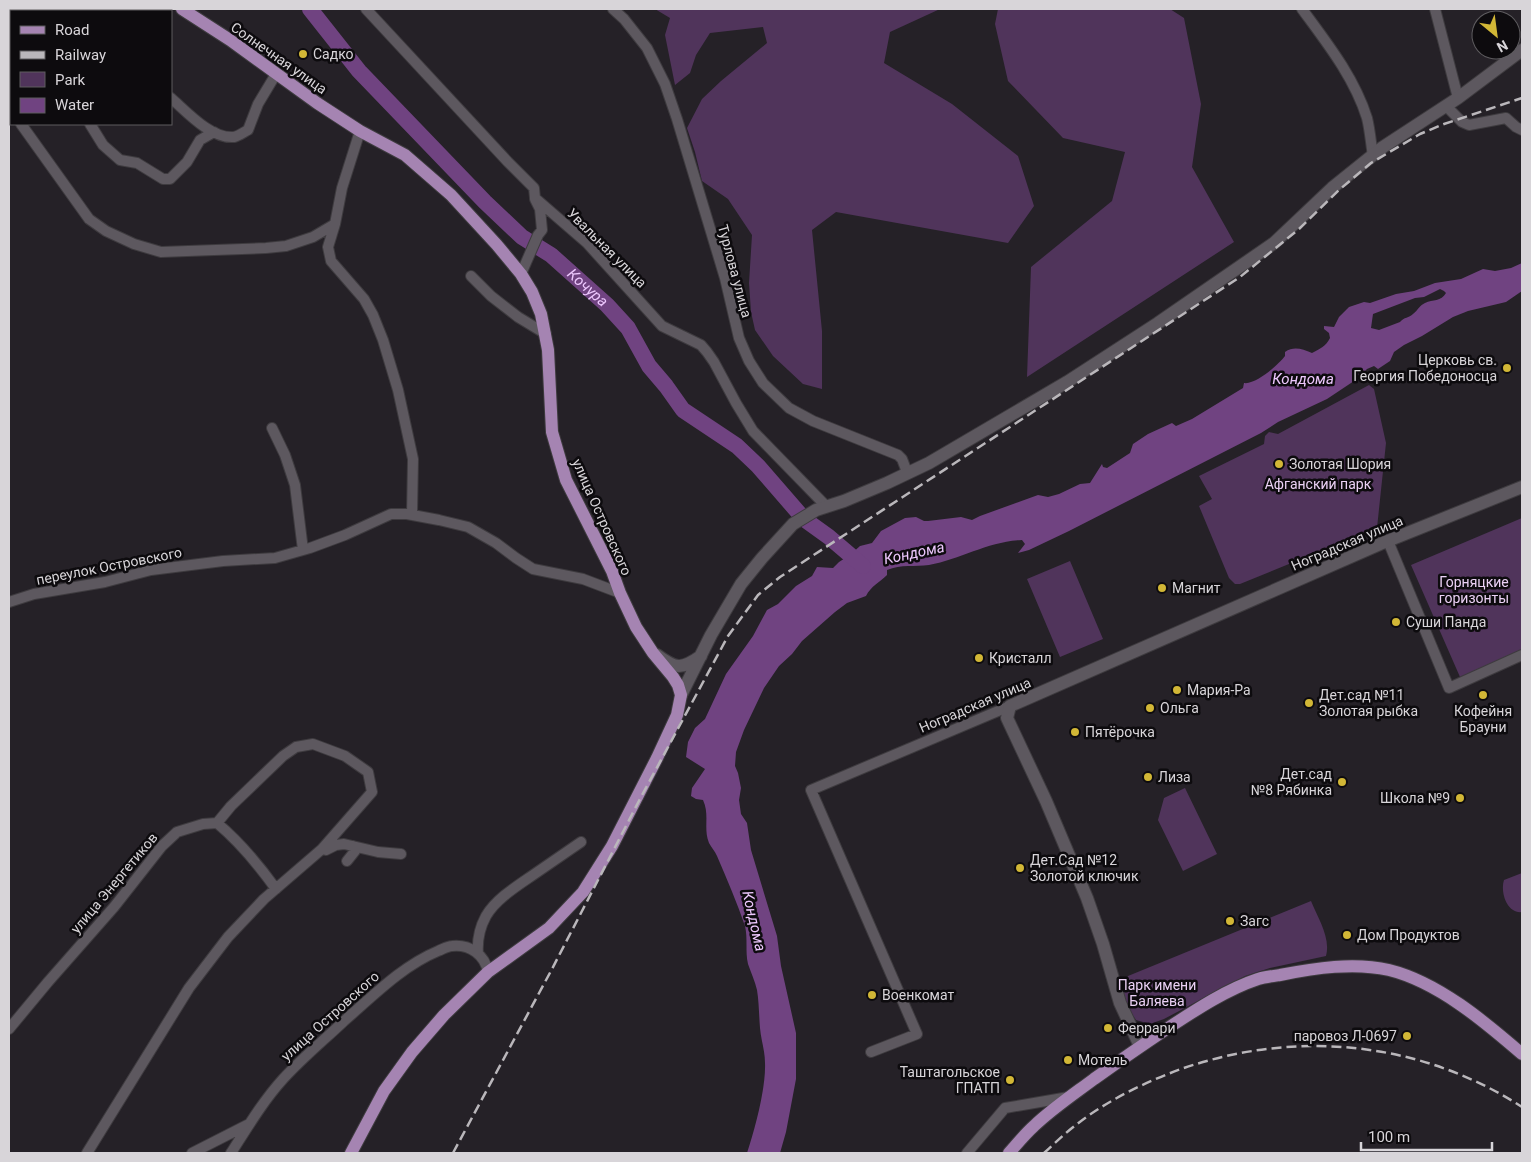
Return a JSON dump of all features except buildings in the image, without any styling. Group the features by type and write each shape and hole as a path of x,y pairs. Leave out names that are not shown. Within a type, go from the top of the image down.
{"main road":[{"name":"Солнечная улица","path":"182,9 230,40 360,131"},
{"name":"улица Островского","path":"360,131 405,155 451,195 497,245 521,274 532,292 541,314 546,334 552,432 566,480 612,571 620,594 636,627 653,653 673,677 681,695"},
{"path":"351,1153 384,1091 412,1052 444,1015 488,972 549,928 583,892 612,846 657,758 676,715 681,695"},
{"path":"1009,1153 1034,1126 1140,1046 1228,992 1258,979 1315,969 1358,966 1388,970 1408,976 1431,988 1500,1035 1522,1054"}],"street":[{"name":"Увальная улица","path":"366,9 534,188 535,198 587,243 662,326 700,345 714,362 753,431 821,508"},
{"name":"Турлова улица","path":"614,9 647,48 665,84 724,278 739,338 749,361 763,383 789,408 813,421 898,456 902,459 907,472"},
{"path":"1302,9 1333,51 1356,88 1367,120 1373,156"},
{"path":"1435,9 1458,98"},
{"path":"681,695 711,635 742,584 792,524 821,508 844,501 929,463 1067,382 1175,312 1274,243 1332,188 1383,147 1458,98 1522,50"},
{"path":"172,99 201,124 214,132 221,136 236,137 248,130 258,104 276,74"},
{"path":"1446,106 1462,122 1469,125 1506,118 1522,130"},
{"path":"22,125 89,219 106,232 134,244 162,252 266,248 286,246 313,237 335,224"},
{"path":"91,125 103,145 120,160 137,163 163,179 170,180 187,162 200,140 214,132"},
{"path":"360,131 342,188 335,224 328,247 331,261 364,299 383,340 398,390 413,459 412,515"},
{"path":"521,274 542,230 540,209 535,198"},
{"path":"471,276 497,302 546,334"},
{"path":"272,428 285,455 295,486 303,550"},
{"name":"Ноградская улица","path":"872,1052 916,1034 811,790 1010,706 1388,541 1522,487"},
{"name":"переулок Островского","path":"9,602 34,594 104,582 151,570 223,561 275,558 345,535 391,514 412,515 468,527 496,543 533,569 582,579 620,594"},
{"path":"1388,541 1449,688 1522,655"},
{"path":"653,653 676,666 683,666 701,656"},
{"path":"1010,706 1007,718 1046,802 1087,898 1120,1003 1140,1046"},
{"path":"87,1153 189,988 228,937 264,899 276,889 322,849 372,792 368,772 345,756 313,744 296,747 283,756 231,806 217,823 232,835 256,860 276,889"},
{"name":"улица Энергетиков","path":"9,1029 53,975 114,908 162,846 177,832 203,824 217,823"},
{"path":"488,972 486,962 478,954 481,928 487,915 494,906 514,889 581,842"},
{"path":"322,849 326,850 336,845 344,844 378,852 401,854"},
{"path":"347,861 355,851 353,846"},
{"name":"улица Островского","path":"231,1153 283,1079 322,1041 385,985 430,954 451,946 465,946 478,954"},
{"path":"967,1153 1005,1108 1070,1097"},
{"path":"192,1153 250,1124"}],"green space":[{"path":"655,9 940,9 890,32 884,63 952,104 1018,156 1034,206 1008,243 836,212 812,230 822,331 822,389 803,384 773,356 755,330 751,312 749,283 752,235 728,199 702,181 687,128 702,99 767,43 763,27 710,33 696,55 690,73 675,85 665,35 670,18"},
{"path":"998,9 1170,9 1184,18 1201,104 1192,167 1234,242 1027,377 1031,267 1112,201 1125,152 1063,138 1008,81 995,24"},
{"name":"Афганский парк","path":"1369,385 1374,389 1386,443 1377,528 1240,584 1235,584 1229,578 1199,506 1212,499 1199,476 1264,444 1265,436 1269,432 1278,434"},
{"name":"Горняцкие горизонты","path":"1522,518 1522,650 1460,677 1411,565"},
{"path":"1070,561 1103,639 1060,657 1027,579"},
{"path":"1185,788 1217,854 1183,871 1158,820 1164,798"},
{"path":"1522,873 1522,912 1517,912 1512,910 1506,901 1503,885 1504,880"},
{"name":"Парк имени Баляева","path":"1311,901 1327,942 1326,956 1270,968 1245,976 1164,1019 1150,1024 1136,1020 1129,1009 1124,999 1125,982 1128,976"}],"water":[{"name":"Кондома","path":"1522,263 1522,291 1506,302 1468,311 1453,317 1404,345 1394,352 1390,361 1378,369 1374,366 1367,369 1357,379 1327,399 1278,422 1261,433 1069,531 1029,550 1018,553 1025,544 1022,540 998,543 929,565 903,566 887,570 887,575 866,596 847,603 835,612 802,641 779,666 764,688 744,730 736,752 735,766 741,788 739,800 741,814 747,823 751,850 777,936 781,966 796,1033 796,1079 780,1153 747,1153 759,1108 765,1073 757,990 748,964 745,926 716,854 707,837 706,811 703,800 691,796 692,788 705,769 686,757 688,742 695,728 705,719 726,674 753,636 767,610 778,604 796,586 812,576 817,567 833,568 860,546 872,543 881,531 905,518 916,517 928,521 961,517 972,520 1038,495 1048,497 1080,484 1090,483 1102,464 1103,467 1107,468 1130,453 1133,444 1148,434 1172,423 1176,426 1192,419 1243,388 1244,383 1260,378 1282,360 1285,352 1288,350 1301,349 1312,353 1320,349 1330,338 1324,326 1334,327 1339,317 1349,307 1414,291 1435,283 1461,279 1483,269 1495,271 1511,268","holes":["1440,289 1446,293 1442,298 1423,304 1400,322 1379,330 1371,328 1373,314 1415,298 1424,297"]}],"waterway":[{"name":"Кочура","path":"310,9 359,71 485,202 522,237 551,255 607,305 628,328 649,366 683,410 737,446 758,466 804,519 863,566"}],"railway":[{"path":"453,1153 728,636 758,595 780,577 1240,277 1299,229 1339,190 1371,163 1420,134 1522,98"},
{"path":"1044,1153 1068,1131 1097,1110 1152,1080 1224,1056 1268,1049 1313,1046 1356,1048 1400,1055 1442,1068 1483,1085 1522,1107"}],"place":[{"name":"Садко","path":"303,54"},
{"name":"Церковь св. Георгия Победоносца","path":"1507,368"},
{"name":"Золотая Шория","path":"1279,464"},
{"name":"Магнит","path":"1162,588"},
{"name":"Суши Панда","path":"1396,622"},
{"name":"Кристалл","path":"979,658"},
{"name":"Мария-Ра","path":"1177,690"},
{"name":"Кофейня Брауни","path":"1483,695"},
{"name":"Дет.сад №11 Золотая рыбка","path":"1309,703"},
{"name":"Ольга","path":"1150,708"},
{"name":"Пятёрочка","path":"1075,732"},
{"name":"Лиза","path":"1148,777"},
{"name":"Дет.сад №8 Рябинка","path":"1342,782"},
{"name":"Школа №9","path":"1460,798"},
{"name":"Дет.Сад №12 Золотой ключик","path":"1020,868"},
{"name":"Загс","path":"1230,921"},
{"name":"Дом Продуктов","path":"1347,935"},
{"name":"Военкомат","path":"872,995"},
{"name":"Феррари","path":"1108,1028"},
{"name":"паровоз Л-0697","path":"1407,1036"},
{"name":"Мотель","path":"1068,1060"},
{"name":"Таштагольское ГПАТП","path":"1010,1080"}]}
